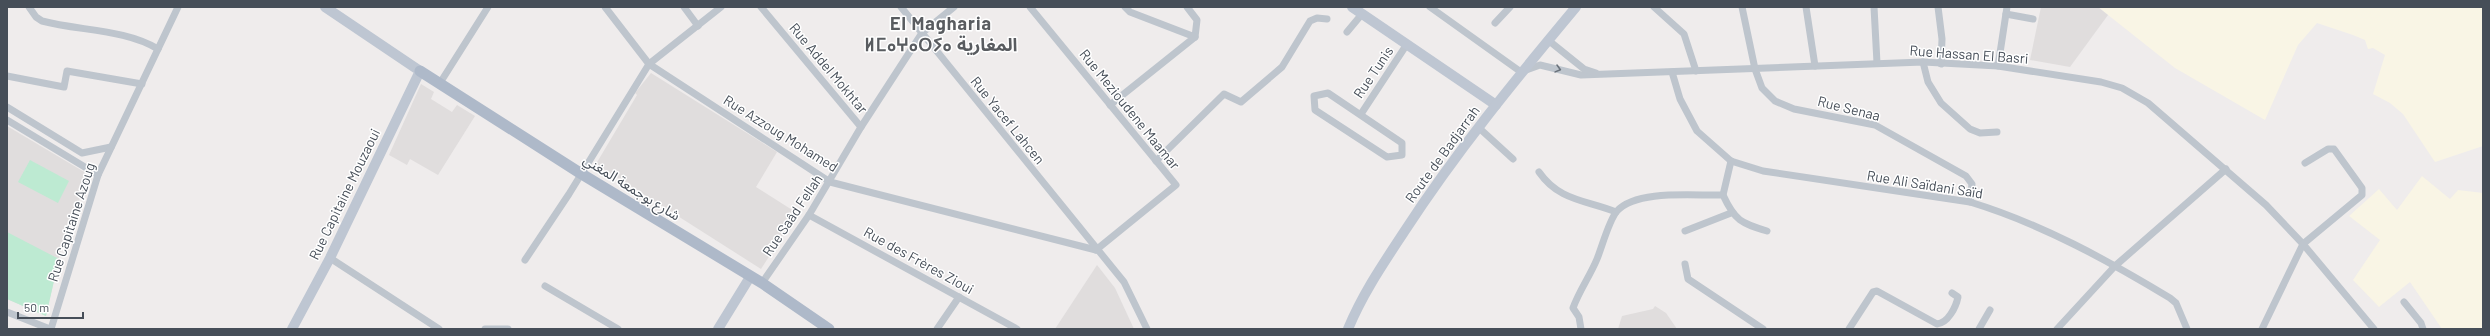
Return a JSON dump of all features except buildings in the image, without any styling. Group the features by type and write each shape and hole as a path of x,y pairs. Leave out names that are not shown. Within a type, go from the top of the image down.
{"main road":[{"path":"325,7 420,71"},
{"path":"1352,7 1496,105"},
{"name":"Route de Badjarrah","path":"1348,329 1361,298 1434,187 1521,72 1576,7"},
{"name":"شارع بوجمعة المغني","path":"420,71 580,173 762,283 829,329"},
{"name":"Rue Capitaine Mouzaoui","path":"292,329 330,258 420,71"},
{"path":"718,329 750,277"}],"street":[{"path":"28,7 36,17 42,21 146,42 158,49"},
{"name":"Rue Capitaine Azoug","path":"51,329 98,175 178,7"},
{"path":"440,83 488,7"},
{"name":"Rue Azzoug Mohamed","path":"605,7 649,64 830,182 1096,250"},
{"path":"684,7 698,26"},
{"path":"525,260 649,64 721,7"},
{"name":"Rue Addel Mokhtar","path":"761,7 861,127"},
{"name":"Rue Yacef Lahcen","path":"901,7 1096,250 1124,282 1147,329"},
{"name":"Rue Saâd Fellah","path":"762,283 809,215 830,182 861,127 922,33 954,7"},
{"name":"Rue Mezioudene Maamar","path":"1030,7 1176,185 1096,250"},
{"path":"1125,7 1130,12 1194,37"},
{"path":"1110,105 1194,37 1198,20 1187,7"},
{"path":"1430,7 1521,72"},
{"path":"1495,23 1510,7"},
{"path":"1654,7 1684,34 1696,71"},
{"name":"Rue Senaa","path":"1742,7 1755,69 1762,88 1775,101 1794,109 1875,125 1966,176 1972,184 1970,202"},
{"path":"1806,7 1815,66"},
{"path":"1874,7 1877,63"},
{"path":"1938,7 1942,39 1940,64"},
{"path":"1998,66 2006,10 2033,19"},
{"path":"1347,32 1362,14"},
{"path":"1156,161 1224,94 1241,102 1282,67 1310,21 1317,18 1327,19"},
{"name":"Rue Hassan El Basri","path":"1548,40 1584,69 1598,74"},
{"name":"Rue Tunis","path":"1361,114 1407,44"},
{"path":"1923,62 1928,82 1941,103 1970,129 1980,133 1997,132"},
{"name":"Rue Hassan El Basri","path":"1521,72 1540,64 1581,75 1923,62 1998,66 2100,82 2130,91 2148,103 2266,204 2303,244 2374,329"},
{"path":"7,76 64,87 67,71 142,84"},
{"name":"Rue Ali Saïdani Saïd","path":"1672,72 1680,99 1697,131 1731,162 1763,171 1970,202 2033,225 2115,266 2170,298 2176,303 2187,329"},
{"path":"1328,93 1361,114 1402,143 1402,155 1387,157 1315,110 1314,96 1328,93"},
{"path":"7,107 82,153 111,147"},
{"path":"7,120 98,175"},
{"path":"1478,127 1513,159"},
{"path":"2262,329 2303,244 2355,201 2362,191 2343,158 2334,148 2305,163"},
{"path":"1731,162 1723,195 1731,213 1742,223 1767,231"},
{"path":"2057,329 2115,266 2226,170"},
{"path":"1539,172 1549,186 1569,197 1616,212"},
{"path":"1580,329 1579,317 1573,308 1616,212 1628,203 1650,197 1723,195"},
{"path":"1685,230 1731,213"},
{"name":"Rue des Frères Zioui","path":"809,215 1017,329"},
{"path":"330,258 439,329"},
{"path":"1685,264 1688,279 1763,329"},
{"path":"545,286 618,329"},
{"path":"1849,329 1872,292 1877,291 1937,324 1944,322 1956,305 1958,297 1952,293"},
{"path":"937,329 959,297"},
{"path":"2404,302 2421,323 2423,329"},
{"path":"1980,329 1990,310"},
{"path":"7,312 51,329"},
{"path":"484,329 508,329"}],"shaded area":[{"path":"2041,7 2098,7 2108,15 2070,67 2030,60"},
{"path":"2098,7 2483,7 2483,146 2435,162 2403,114 2390,103 2373,94 2385,55 2373,48 2368,49 2365,40 2353,35 2317,23 2298,45 2265,120 2175,68"},
{"path":"651,73 777,152 756,187 797,213 761,269 596,164 637,95 635,93"},
{"path":"421,84 434,92 431,99 452,112 457,105 475,116 438,175 410,159 407,165 389,155"},
{"path":"7,126 91,176 66,227 46,316 7,299"},
{"path":"2422,176 2450,199 2458,190 2483,193 2483,329 2442,329 2410,282 2379,307 2353,280 2380,240 2349,216 2379,189 2397,210"},
{"path":"1097,265 1115,288 1134,329 1055,329"},
{"path":"1655,306 1666,313 1677,329 1618,329 1622,316 1653,309"}],"green space":[{"path":"30,160 69,181 58,203 18,182"},
{"path":"7,232 59,259 46,316 7,299"}],"district":[{"name":"El Magharia ⵍⵎⴰⵖⴰⵔⵢⴰ المغارية","path":"941,33"}]}
